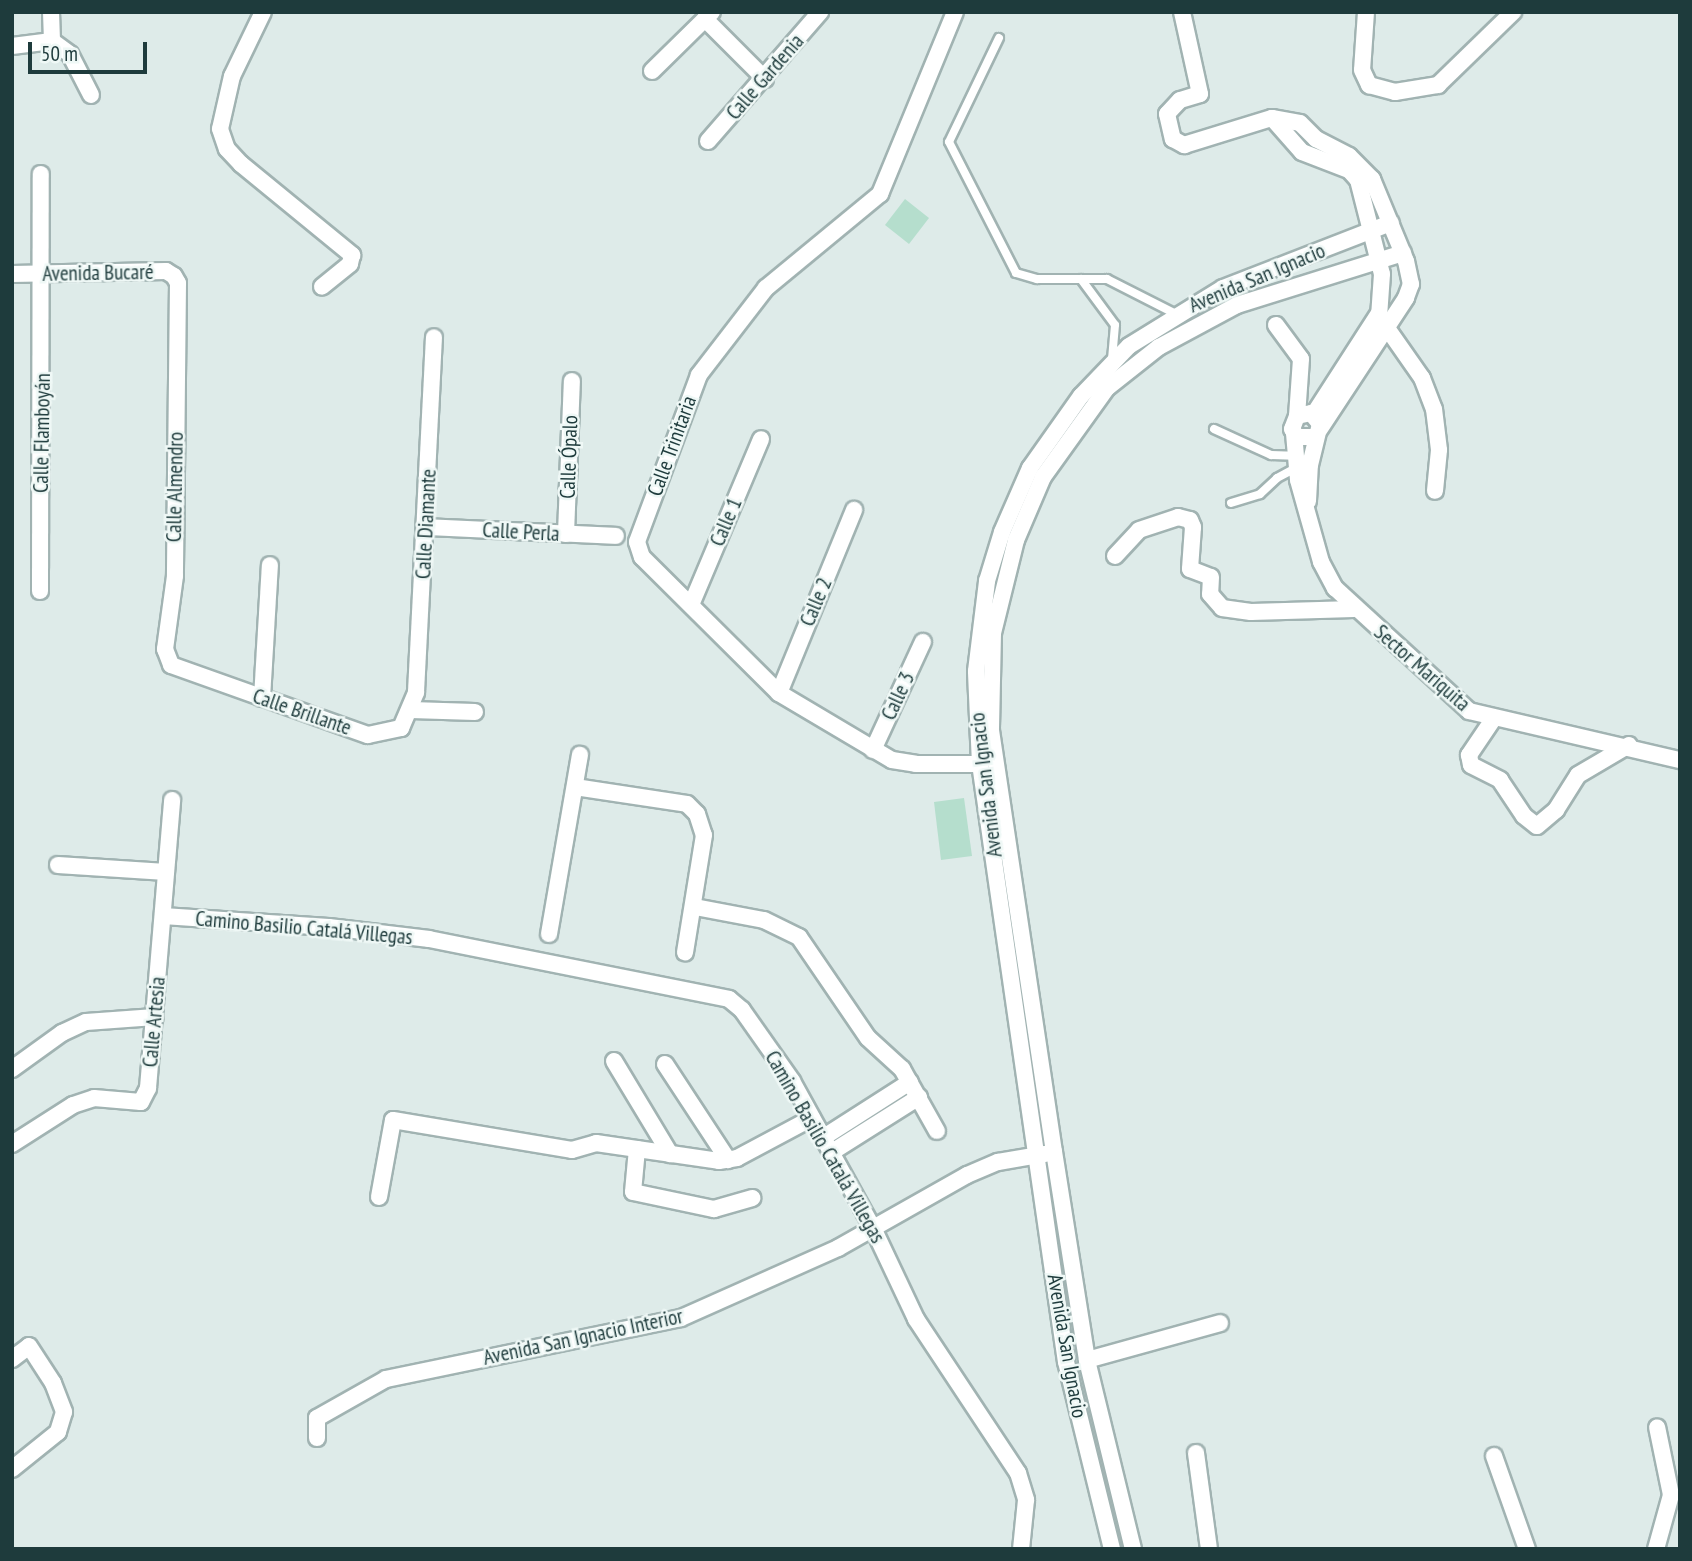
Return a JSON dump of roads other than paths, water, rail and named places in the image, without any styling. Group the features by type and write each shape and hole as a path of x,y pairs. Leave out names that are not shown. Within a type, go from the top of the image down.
{"street":[{"path":"51,12 52,41"},
{"path":"263,12 232,76 220,129 227,149 241,164 352,256 350,264 322,287"},
{"name":"Calle Gardenia","path":"708,141 765,79 820,12"},
{"name":"Calle Trinitaria","path":"955,12 880,194 786,268 699,374 637,542 642,557 779,693 873,750 916,764 980,764"},
{"path":"1182,12 1200,94 1180,100 1167,114 1173,139 1184,145 1272,118 1300,123 1316,139 1362,166 1403,253 1411,284 1387,328 1312,424"},
{"path":"1366,12 1362,70 1369,85 1410,91 1438,86 1513,12"},
{"path":"652,71 708,16 765,79"},
{"path":"12,46 52,41 70,54 91,95"},
{"path":"1272,118 1302,152 1349,170 1358,180 1379,262 1379,313 1312,424"},
{"name":"Calle Flamboyán","path":"40,591 43,275 41,174"},
{"name":"Avenida San Ignacio","path":"1112,1549 1066,1362 980,764 979,637 987,581 1002,532 1037,458 1081,396 1112,362 1175,314 1223,288 1391,223"},
{"name":"Avenida San Ignacio","path":"1133,1549 1087,1360 1054,1152 991,728 993,633 1016,540 1043,477 1077,426 1107,388 1136,364 1195,325 1237,305 1403,253"},
{"name":"Avenida Bucaré","path":"12,274 166,271 178,283"},
{"name":"Calle Almendro","path":"178,283 175,576 165,649 171,665 194,674"},
{"path":"1276,325 1301,359 1312,424 1308,514"},
{"path":"1387,328 1422,378 1434,409 1438,450 1435,491"},
{"name":"Calle Diamante","path":"409,715 418,673 434,337"},
{"name":"Calle Ópalo","path":"566,534 572,381"},
{"name":"Sector Mariquita","path":"1312,424 1294,433 1295,462 1321,562 1354,609 1469,712 1629,745 1680,760"},
{"name":"Calle 1","path":"691,606 761,439"},
{"name":"Calle 2","path":"779,693 854,510"},
{"path":"1115,556 1139,530 1178,517 1190,520 1194,527 1190,569 1211,577 1210,594 1222,608 1251,612 1354,609"},
{"name":"Calle Perla","path":"426,527 616,536"},
{"path":"262,698 270,565"},
{"name":"Calle 3","path":"873,750 923,642"},
{"name":"Calle Brillante","path":"194,674 368,735 399,730 409,715"},
{"path":"409,715 475,712"},
{"path":"1494,718 1469,755 1471,765 1500,780 1524,816 1537,826 1556,810 1578,775 1629,745"},
{"path":"549,934 580,755"},
{"path":"575,787 687,804 703,824 695,908 685,952"},
{"name":"Calle Artesia","path":"12,1144 73,1105 93,1098 141,1102 148,1088 172,800"},
{"path":"58,865 166,872"},
{"path":"695,908 764,920 799,937 868,1038 910,1082 937,1131"},
{"name":"Camino Basilio Catalá Villegas","path":"163,916 329,927 429,939 716,995 742,1010 824,1137 874,1230 916,1319 1018,1473 1026,1500 1021,1549"},
{"path":"12,1069 62,1033 86,1022 155,1017"},
{"path":"614,1061 670,1154"},
{"path":"665,1064 728,1160"},
{"path":"824,1137 910,1082"},
{"path":"832,1152 919,1097"},
{"path":"379,1197 393,1119 572,1150 596,1143 728,1160 812,1118"},
{"path":"637,1149 633,1192 714,1209 752,1198"},
{"name":"Avenida San Ignacio Interior","path":"317,1438 317,1418 386,1379 681,1318 874,1230 967,1175 998,1162 1054,1152"},
{"path":"1087,1360 1220,1323"},
{"path":"12,1359 29,1346 53,1383 64,1412 58,1432 12,1469"},
{"path":"1656,1549 1671,1495 1657,1427"},
{"path":"1196,1453 1209,1549"},
{"path":"1494,1456 1527,1549"}],"lane":[{"path":"999,38 949,142 1016,273 1037,279 1107,279 1175,314"},
{"path":"1081,279 1115,325 1112,362"},
{"path":"1214,429 1271,455 1295,462"},
{"path":"1231,503 1261,494 1295,462"}]}
